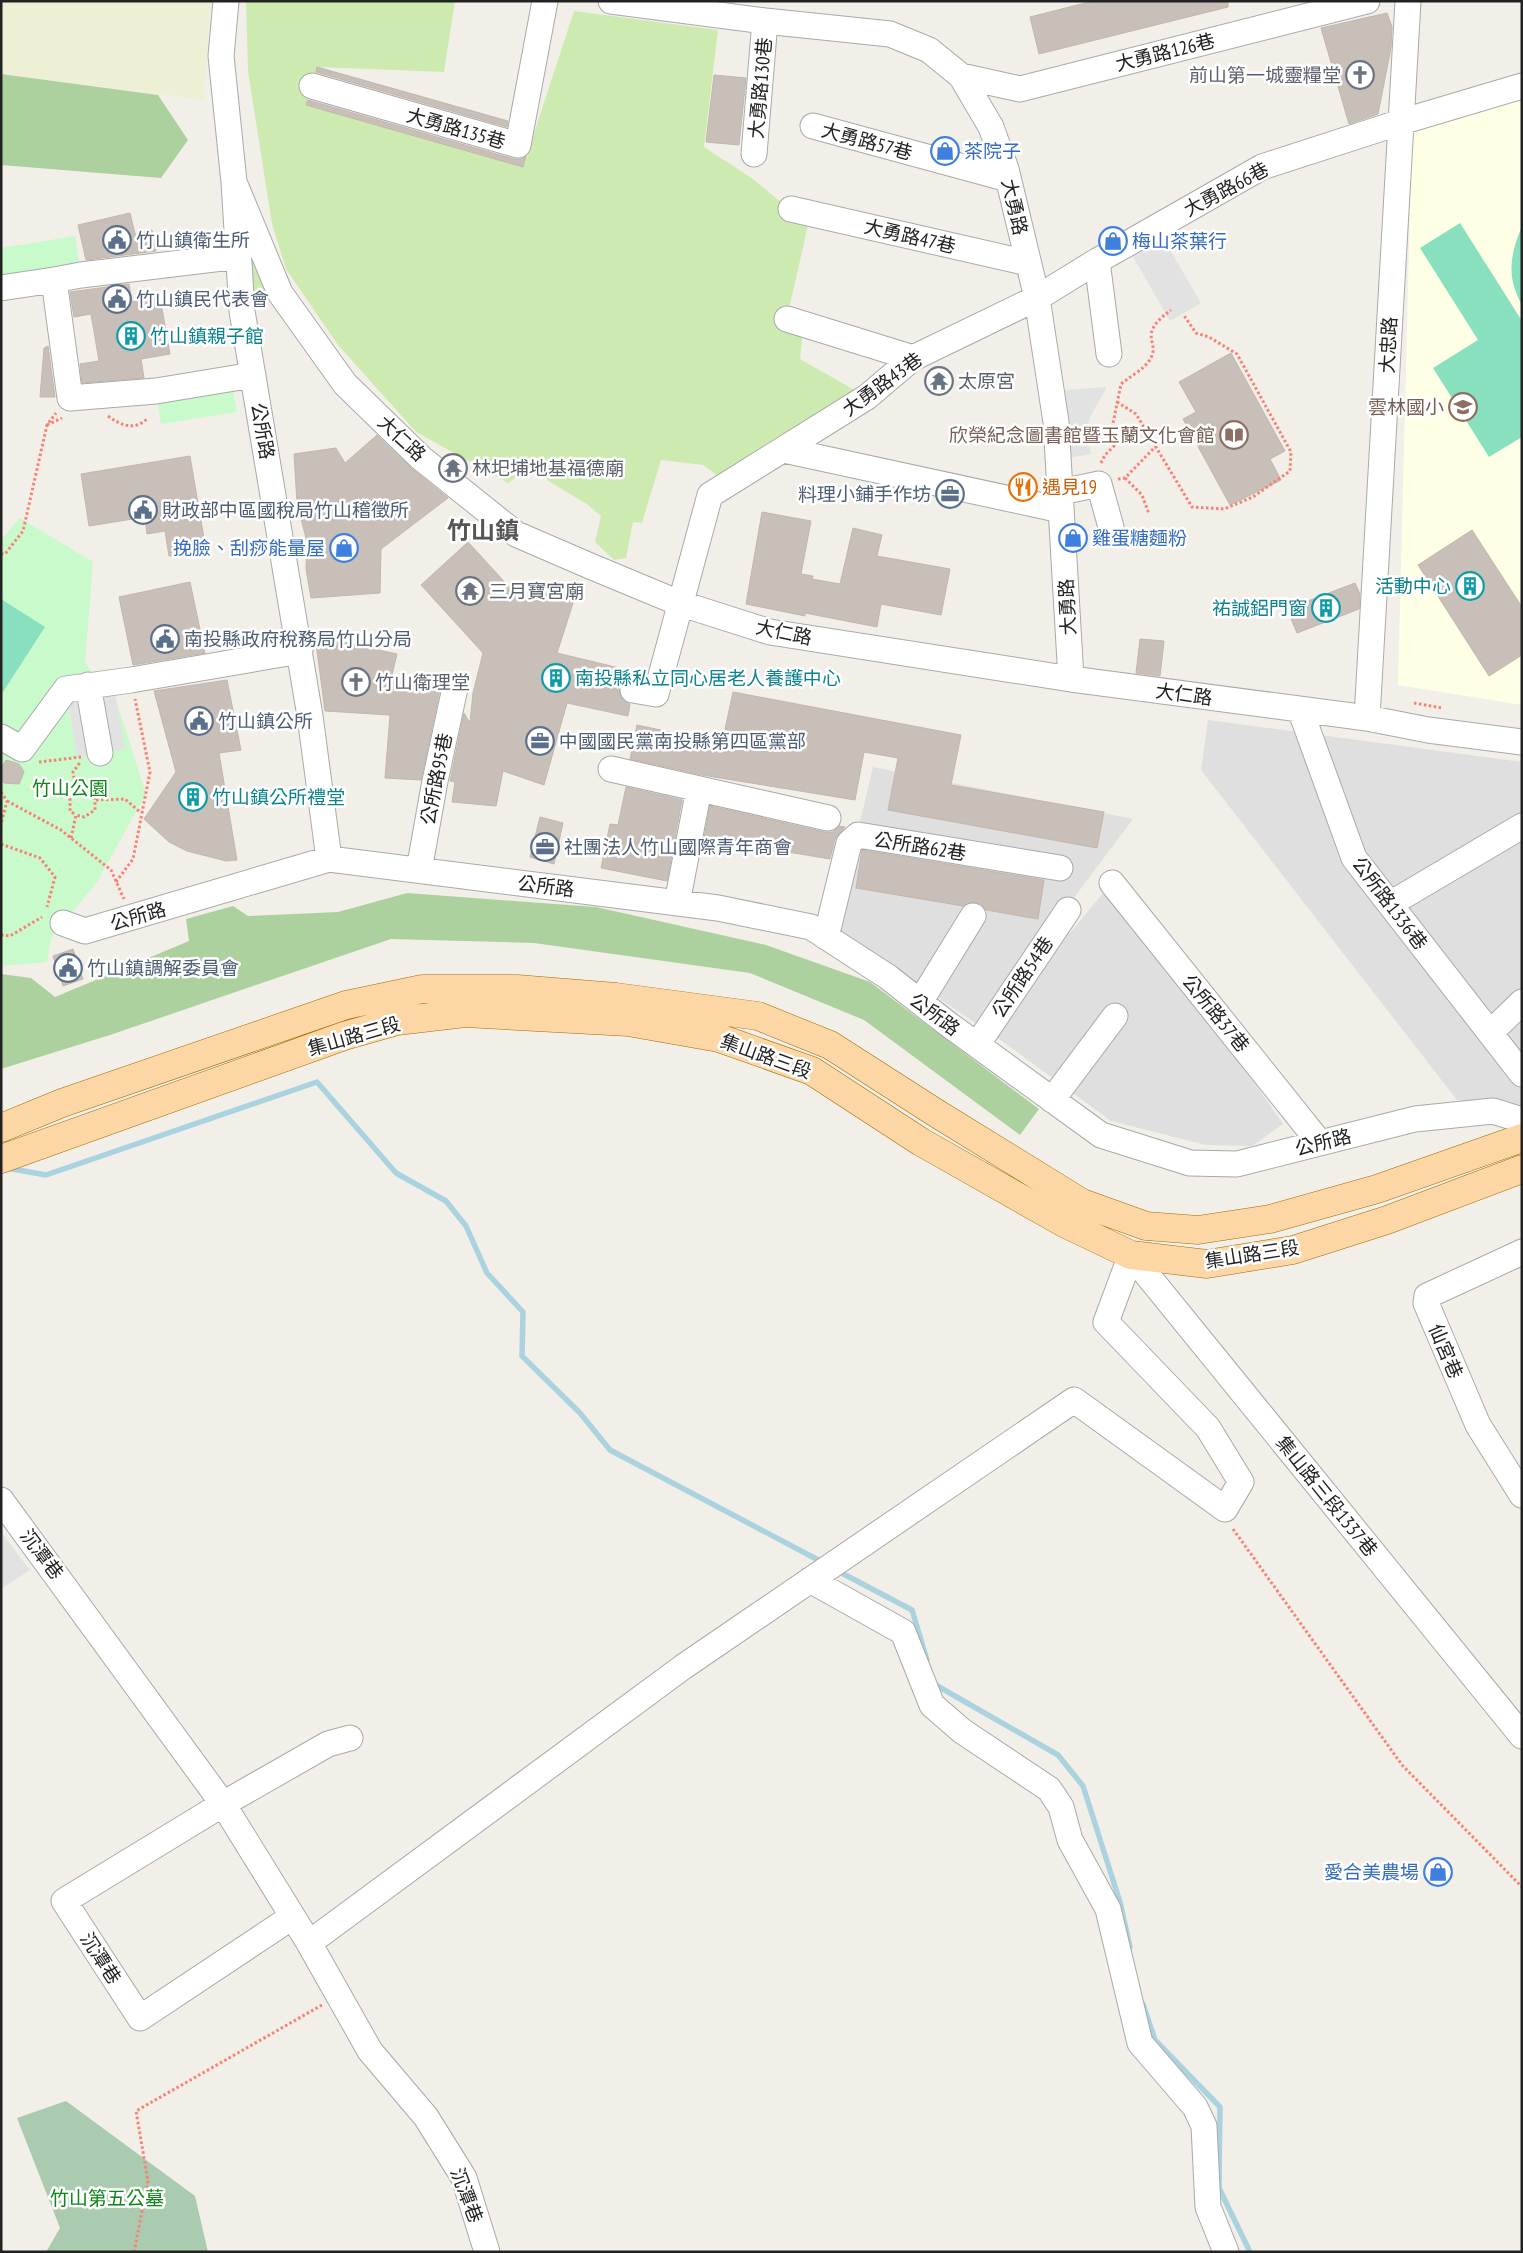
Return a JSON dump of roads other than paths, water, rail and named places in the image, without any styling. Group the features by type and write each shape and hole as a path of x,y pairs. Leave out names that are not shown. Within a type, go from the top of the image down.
{"main road":[{"name":"集山路三段","path":"1,1128 62,1103 346,1005 422,988 517,989 616,997 758,1016 830,1045 1082,1203 1146,1226 1198,1230 1270,1219 1377,1188 1522,1138"},
{"name":"集山路三段","path":"1,1159 334,1039 397,1021 465,1012 628,1022 719,1038 812,1071 921,1142 1064,1223 1131,1255 1207,1264 1293,1250 1387,1220 1522,1169"}],"street":[{"name":"公所路","path":"226,1 221,56 234,182 242,312 300,651 329,859"},
{"name":"大勇路135巷","path":"312,86 518,146 545,1"},
{"name":"大勇路","path":"611,1 765,21 890,34 929,50 962,76 991,127 1008,180 1036,298 1056,422 1071,679"},
{"name":"大勇路126巷","path":"962,76 1020,89 1367,1"},
{"name":"大忠路","path":"1367,718 1408,1"},
{"name":"大勇路130巷","path":"754,154 765,21"},
{"name":"大勇路66巷","path":"1036,298 1262,167 1401,122 1522,86"},
{"name":"大勇路57巷","path":"813,126 1008,180"},
{"name":"大仁路","path":"234,182 280,293 345,384 421,458 516,534 679,603 770,632 1071,679 1367,718 1428,730 1522,742"},
{"name":"大勇路47巷","path":"791,209 1028,263"},
{"path":"1,288 81,275 239,256"},
{"path":"1097,261 1109,354"},
{"path":"54,280 70,398 156,391 253,375"},
{"path":"242,312 280,293"},
{"name":"大勇路43巷","path":"633,690 656,694 679,603 710,495 867,398 913,358 1036,298"},
{"path":"787,318 913,358"},
{"path":"784,450 1061,501 1099,484 1110,527"},
{"path":"1,737 22,749 66,689 131,680 300,651"},
{"path":"88,685 100,753"},
{"name":"公所路95巷","path":"419,870 435,781 455,688"},
{"name":"公所路1336巷","path":"1300,709 1354,858 1522,1074"},
{"path":"611,769 828,818"},
{"path":"677,903 699,789"},
{"path":"1390,904 1522,826"},
{"name":"公所路62巷","path":"826,937 849,843 858,835 1060,868"},
{"name":"公所路","path":"63,923 86,931 329,859 718,908 811,927 888,977 977,1045 1101,1135 1190,1163 1237,1164 1415,1120 1444,1116 1493,1111 1522,1120"},
{"name":"公所路37巷","path":"1112,883 1320,1143"},
{"name":"公所路54巷","path":"977,1045 1068,910"},
{"path":"920,1002 973,916"},
{"path":"1490,1032 1522,1002"},
{"path":"1052,1100 1115,1016"},
{"name":"仙宮巷","path":"1522,1252 1427,1296 1426,1303 1478,1425 1522,1495"},
{"path":"309,1943 683,1667 1074,1400 1225,1509 1240,1482 1208,1428 1106,1322 1131,1255"},
{"name":"集山路三段1337巷","path":"1131,1255 1522,1736"},
{"name":"沉潭巷","path":"1,1500 223,1804 309,1943 370,2051 426,2117 464,2178 487,2252"},
{"path":"814,1577 903,1632 932,1705 962,1731 1049,1789 1061,1807 1070,1840 1108,1909 1140,2043 1195,2106 1204,2126 1208,2206 1226,2252"},
{"name":"沉潭巷","path":"292,1917 140,2018 64,1901 223,1804 328,1744 350,1738"}],"waterway":[{"path":"7,1168 46,1175 317,1082 396,1173 446,1201 466,1226 487,1273 523,1312 522,1356 580,1413 610,1450 824,1563"},
{"path":"836,1570 912,1610 927,1660"},
{"path":"934,1684 1058,1755 1083,1786 1120,1902 1130,1947"},
{"path":"1143,2004 1155,2040 1220,2107 1219,2188 1250,2252"}],"place":[{"name":"前山第一城靈糧堂","path":"1360,75"},
{"name":"茶院子","path":"945,151"},
{"name":"竹山鎮衛生所","path":"117,240"},
{"name":"梅山茶葉行","path":"1113,241"},
{"name":"竹山鎮民代表會","path":"117,299"},
{"name":"竹山鎮親子館","path":"131,336"},
{"name":"太原宮","path":"939,381"},
{"name":"雲林國小","path":"1463,407"},
{"name":"欣榮紀念圖書館暨玉蘭文化會館","path":"1234,435"},
{"name":"林圯埔地基福德廟","path":"453,468"},
{"name":"遇見19","path":"1023,487"},
{"name":"料理小鋪手作坊","path":"950,494"},
{"name":"財政部中區國稅局竹山稽徵所","path":"143,510"},
{"name":"雞蛋糖麵粉","path":"1073,538"},
{"name":"挽臉、刮痧能量屋","path":"344,548"},
{"name":"活動中心","path":"1470,586"},
{"name":"三月寶宮廟","path":"470,591"},
{"name":"祐誠鋁門窗","path":"1326,608"},
{"name":"南投縣政府稅務局竹山分局","path":"165,639"},
{"name":"南投縣私立同心居老人養護中心","path":"556,678"},
{"name":"竹山衛理堂","path":"356,682"},
{"name":"竹山鎮公所","path":"199,721"},
{"name":"中國國民黨南投縣第四區黨部","path":"540,741"},
{"name":"竹山鎮公所禮堂","path":"193,797"},
{"name":"社團法人竹山國際青年商會","path":"545,847"},
{"name":"竹山鎮調解委員會","path":"68,968"},
{"name":"愛合美農場","path":"1438,1872"}],"district":[{"name":"竹山鎮","path":"483,531"}],"park label":[{"name":"竹山公園","path":"70,788"},
{"name":"竹山第五公墓","path":"107,2198"}]}
